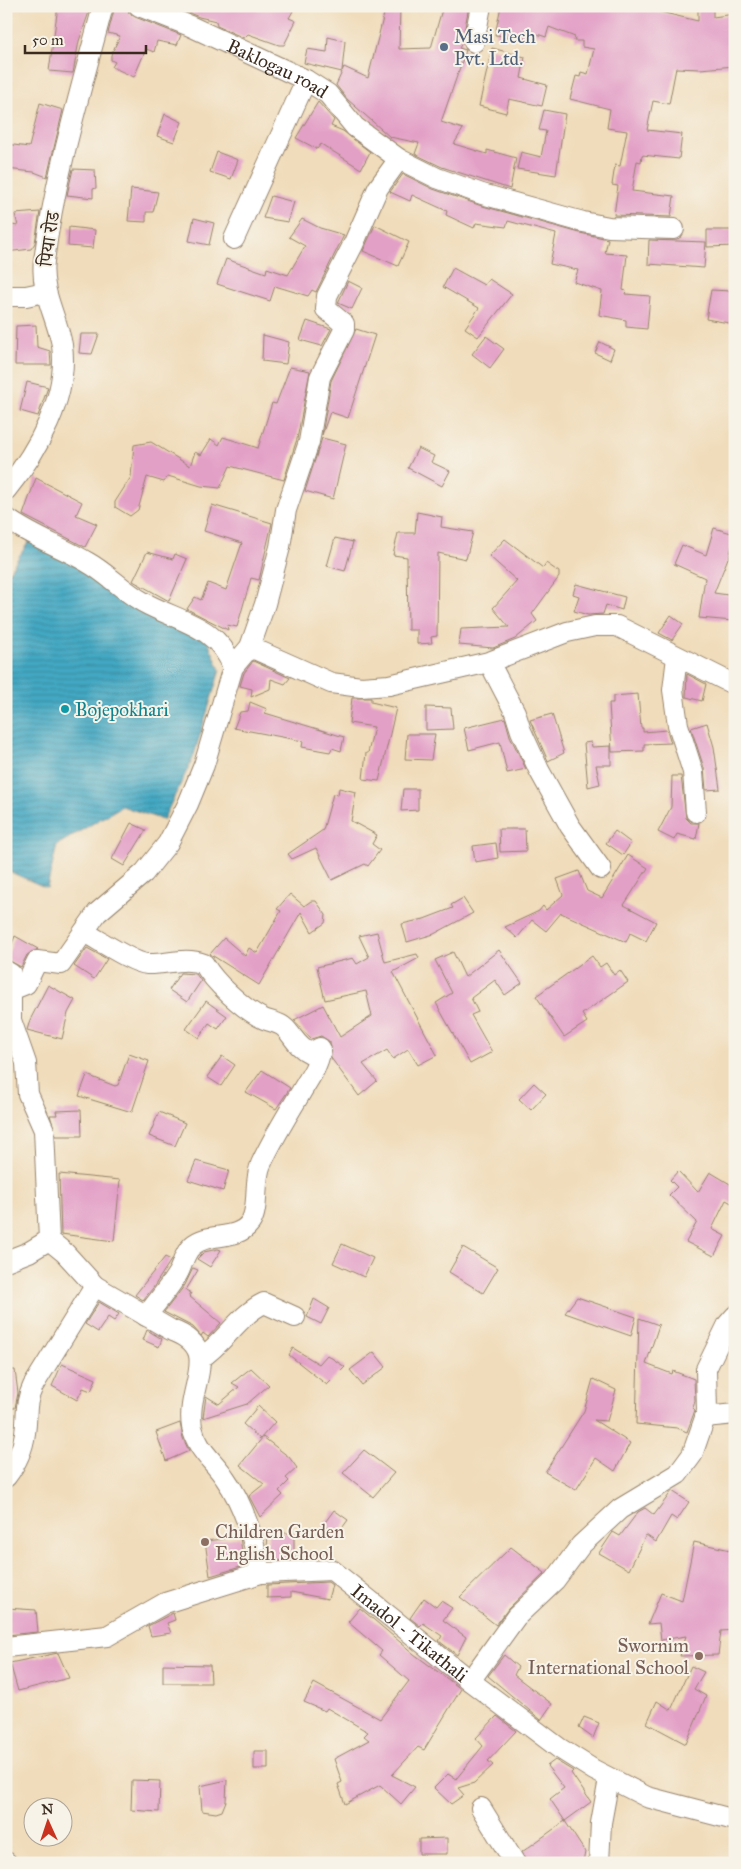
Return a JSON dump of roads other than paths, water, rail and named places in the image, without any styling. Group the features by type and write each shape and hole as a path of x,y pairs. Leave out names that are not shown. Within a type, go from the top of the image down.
{"street":[{"name":"पिया रोड","path":"6,490 24,469 48,423 59,393 62,346 45,292 43,263 66,150 103,6"},
{"name":"Baklogau road","path":"139,6 190,26 306,80 328,94 355,127 399,159 436,178 482,194 583,222 609,227 674,229"},
{"path":"474,42 481,6"},
{"path":"234,239 306,80"},
{"path":"262,1572 251,1527 224,1476 206,1458 192,1427 192,1407 201,1358 196,1344 191,1339 146,1316 95,1286 65,1253 49,1240 44,1130 28,1094 26,1062 11,1020 9,981 26,984 37,961 61,964 97,913 144,873 168,843 204,765 234,667 250,647 265,604 280,547 286,510 309,442 320,377 344,330 344,324 326,308 327,296 354,245 378,188 399,159"},
{"path":"6,296 26,296 45,292"},
{"path":"6,518 18,527 86,562 143,602 168,612 214,636 227,651 234,667"},
{"path":"250,647 331,683 361,687 395,684 489,662 567,632 595,626 617,626 637,634 677,657 735,685"},
{"path":"677,657 673,690 678,725 692,772 696,812"},
{"path":"489,662 515,712 529,751 543,778 570,826 601,869"},
{"path":"84,932 117,949 129,959 145,964 181,959 193,960 204,964 210,974 246,1007 264,1019 285,1027 297,1045 307,1051 313,1052 320,1048 321,1050 316,1070 299,1095 261,1164 256,1179 257,1196 251,1222 240,1232 200,1240 191,1246 175,1278 146,1316"},
{"path":"6,1261 49,1240"},
{"path":"6,1477 19,1458 25,1433 26,1400 95,1286"},
{"path":"201,1358 214,1349 252,1309 264,1303 295,1317"},
{"path":"470,1681 516,1617 555,1580 582,1545 620,1509 678,1474 692,1455 707,1412 706,1369 728,1324 735,1316"},
{"path":"705,1417 735,1414"},
{"name":"Imadol - Tikathali","path":"6,1647 107,1636 165,1603 262,1572 332,1570 470,1681 559,1748 609,1779 647,1796 735,1820"},
{"path":"599,1863 601,1823 609,1779"},
{"path":"482,1808 515,1863"}],"water":[{"path":"30,540 208,641 220,670 193,758 163,820 122,806 57,845 47,888 6,870 6,576"}],"place":[{"name":"Masi Tech Pvt. Ltd.","path":"444,47"},
{"name":"Bojepokhari","path":"65,709"},
{"name":"Children Garden English School","path":"205,1542"},
{"name":"Swornim International School","path":"699,1656"}]}
